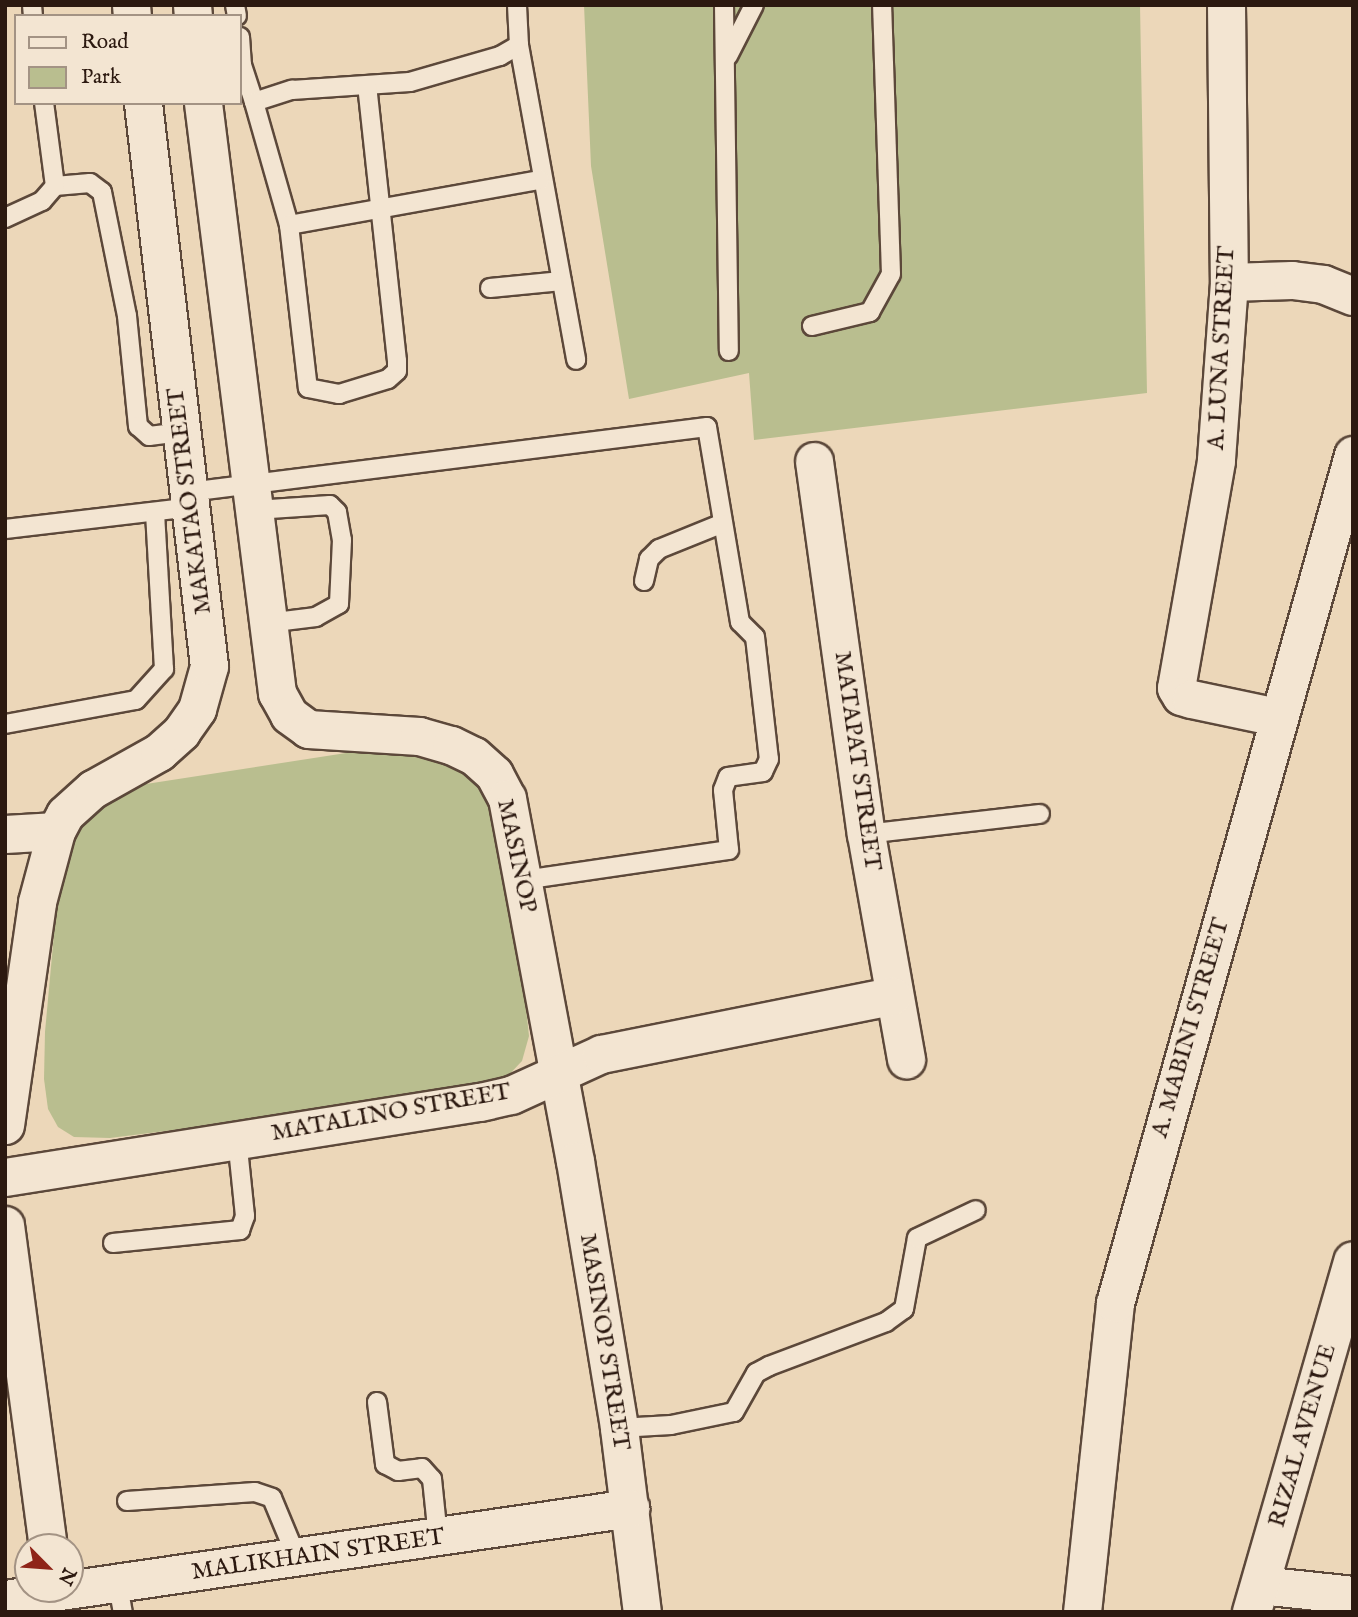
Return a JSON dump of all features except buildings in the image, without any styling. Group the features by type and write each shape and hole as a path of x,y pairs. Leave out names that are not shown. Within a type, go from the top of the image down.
{"street":[{"name":"A. LUNA STREET","path":"1226,5 1229,282 1216,461 1176,688 1181,696 1278,717"},
{"name":"MAKATAO STREET","path":"5,1125 37,902 57,831 76,803 159,752 197,709 209,666 143,105"},
{"path":"203,105 267,623"},
{"path":"1229,282 1292,280 1323,284 1353,296"},
{"name":"A. MABINI STREET","path":"1082,1612 1115,1303 1278,717 1341,544 1353,455"},
{"name":"MATAPAT STREET","path":"814,461 866,834 892,996 906,1059"},
{"name":"MASINOP","path":"267,623 271,676 289,715 308,729 419,736 474,756 494,775 507,798 556,1075"},
{"path":"5,834 57,831"},
{"name":"MATALINO STREET","path":"5,1177 480,1102 511,1095 601,1054 892,996"},
{"name":"MASINOP STREET","path":"556,1075 575,1161 618,1428 642,1612"},
{"path":"5,1225 9,1282 46,1533"},
{"name":"RIZAL AVENUE","path":"1256,1598 1353,1261"},
{"name":"MALIKHAIN STREET","path":"84,1598 121,1598 297,1559 630,1508"},
{"path":"1256,1598 1353,1595"}],"lane":[{"path":"517,5 519,44 540,180 576,360"},
{"path":"724,5 727,59 729,351"},
{"path":"727,59 754,5"},
{"path":"812,326 870,312 891,274 882,5"},
{"path":"254,102 292,90 367,87 465,67 500,57 519,44"},
{"path":"242,65 289,225 307,386 322,394 339,394 370,387 397,371 389,268 378,207 367,87"},
{"path":"44,105 55,186"},
{"path":"289,225 540,180"},
{"path":"5,218 42,201 55,186 90,183 102,192 127,316 138,426 149,436 183,432"},
{"path":"490,288 562,281"},
{"path":"253,498 707,427 721,524 740,622 755,637 769,760 763,772 727,777 723,790 729,850 523,880"},
{"path":"5,529 155,512 190,499 253,498 330,505 337,512 342,540 343,594 339,604 316,617 267,623"},
{"path":"5,724 136,701 164,669 155,512"},
{"path":"644,581 649,559 659,550 721,524"},
{"path":"866,834 1040,814"},
{"path":"113,1243 240,1230 245,1216 237,1139"},
{"path":"618,1428 671,1425 734,1412 756,1373 886,1322 904,1309 918,1238 976,1210"},
{"path":"377,1402 385,1464 398,1471 422,1468 432,1479 438,1538"},
{"path":"128,1501 255,1492 272,1498 297,1559"}],"green space":[{"path":"584,5 1140,5 1147,393 754,440 749,373 629,399 591,166"},
{"path":"359,751 434,759 460,769 481,787 496,812 523,980 529,1036 522,1061 502,1082 464,1094 110,1138 74,1137 58,1127 48,1109 44,1079 45,1032 64,854 73,834 89,816 116,796 146,784"}]}
